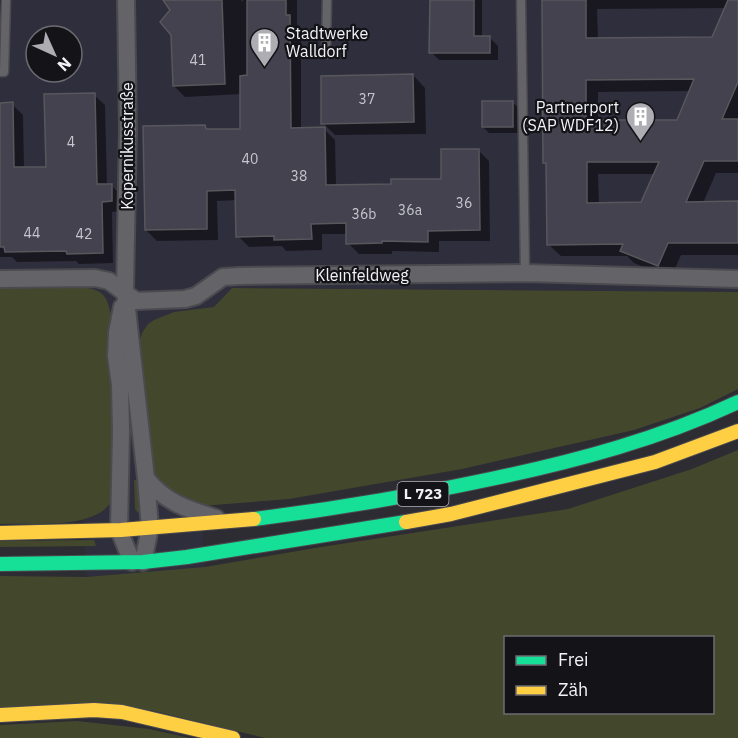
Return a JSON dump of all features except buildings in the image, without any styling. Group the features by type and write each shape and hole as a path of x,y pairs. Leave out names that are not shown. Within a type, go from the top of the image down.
{"main road":[{"name":"L 723","path":"0,533 119,531 228,522 360,506 518,473 615,449 679,428 738,402"},
{"name":"L 723","path":"0,564 138,562 187,557 387,526 451,514 553,490 655,462 738,432"},
{"path":"0,715 94,710 122,712 233,738"}],"street":[{"name":"Kopernikusstraße","path":"126,0 128,129 125,291 150,528 138,562"},
{"name":"Kleinfeldweg","path":"0,279 95,278 109,280 136,301 196,296 223,277 240,276 525,273 738,279"},
{"name":"Kopernikusstraße","path":"125,291 117,333 121,431 119,531 138,562"},
{"path":"146,478 155,489 171,501 188,510 228,522"}],"lane":[{"path":"0,72 4,72 6,0"},
{"path":"326,54 327,0"},
{"path":"522,0 525,273"}],"shaded area":[{"path":"0,0 738,0 738,292 232,288 214,307 174,312 142,333 139,343 140,376 201,506 205,567 86,577 84,519 97,516 0,287"}],"green space":[{"path":"72,285 102,294 106,298 113,324 115,489 108,506 87,518 73,522 0,524 0,287"},
{"path":"232,288 738,292 738,389 700,408 634,430 462,469 289,499 201,506 184,501 164,487 152,471 140,376 139,343 142,333 154,320 174,312 214,307"},
{"path":"738,450 738,738 265,738 150,710 0,708 0,576 86,577 205,567 568,509 692,469"},
{"path":"134,480 139,480 141,508 138,513 135,509"},
{"path":"94,540 96,546 0,547 0,541"},
{"path":"77,721 149,729 190,738 0,738 0,725"}],"traffic: fast":[{"path":"254,519 402,496 555,465 648,438 738,402"},
{"path":"0,564 143,562 406,522"}],"traffic: slow":[{"path":"406,522 451,514 655,462 738,431"},
{"path":"0,533 121,530 254,519"},
{"path":"0,715 94,710 122,712 233,738"}],"place":[{"name":"Stadtwerke Walldorf","path":"265,68"},
{"name":"Partnerport (SAP WDF12)","path":"640,142"}]}
